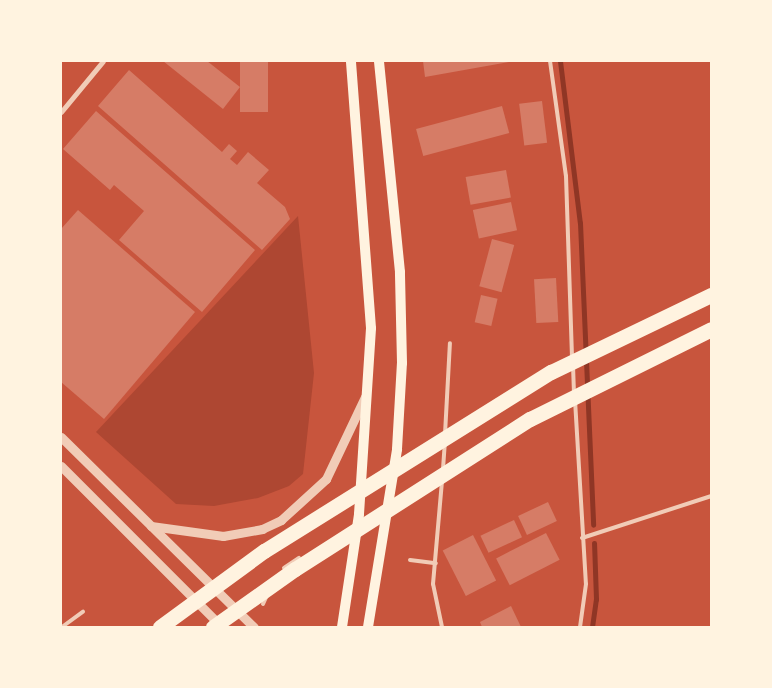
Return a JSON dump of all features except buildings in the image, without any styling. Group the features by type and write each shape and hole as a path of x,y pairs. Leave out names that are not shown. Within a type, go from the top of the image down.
{"highway":[{"path":"164,624 264,551 551,372 711,295"},
{"path":"214,627 295,569 530,419 648,358 711,329"}],"main road":[{"path":"342,627 359,514 369,385 369,264 351,61"},
{"path":"369,624 397,449 402,363 399,263 378,61"}],"street":[{"path":"61,112 103,61"},
{"path":"151,526 223,536 262,529 281,520 326,479 369,385"},
{"path":"61,438 254,627"},
{"path":"61,466 222,627"}],"lane":[{"path":"550,61 566,176 582,538 586,584 580,627"},
{"path":"442,627 433,599 450,343"},
{"path":"582,538 711,496"},
{"path":"263,604 277,575 288,564 320,552"},
{"path":"410,560 436,563"},
{"path":"62,627 83,612"}],"shaded area":[{"path":"298,216 314,373 303,474 289,486 258,498 214,506 176,504 96,432"}],"waterway":[{"path":"560,61 580,223 593,525"},
{"path":"592,627 596,599 594,543"}]}
